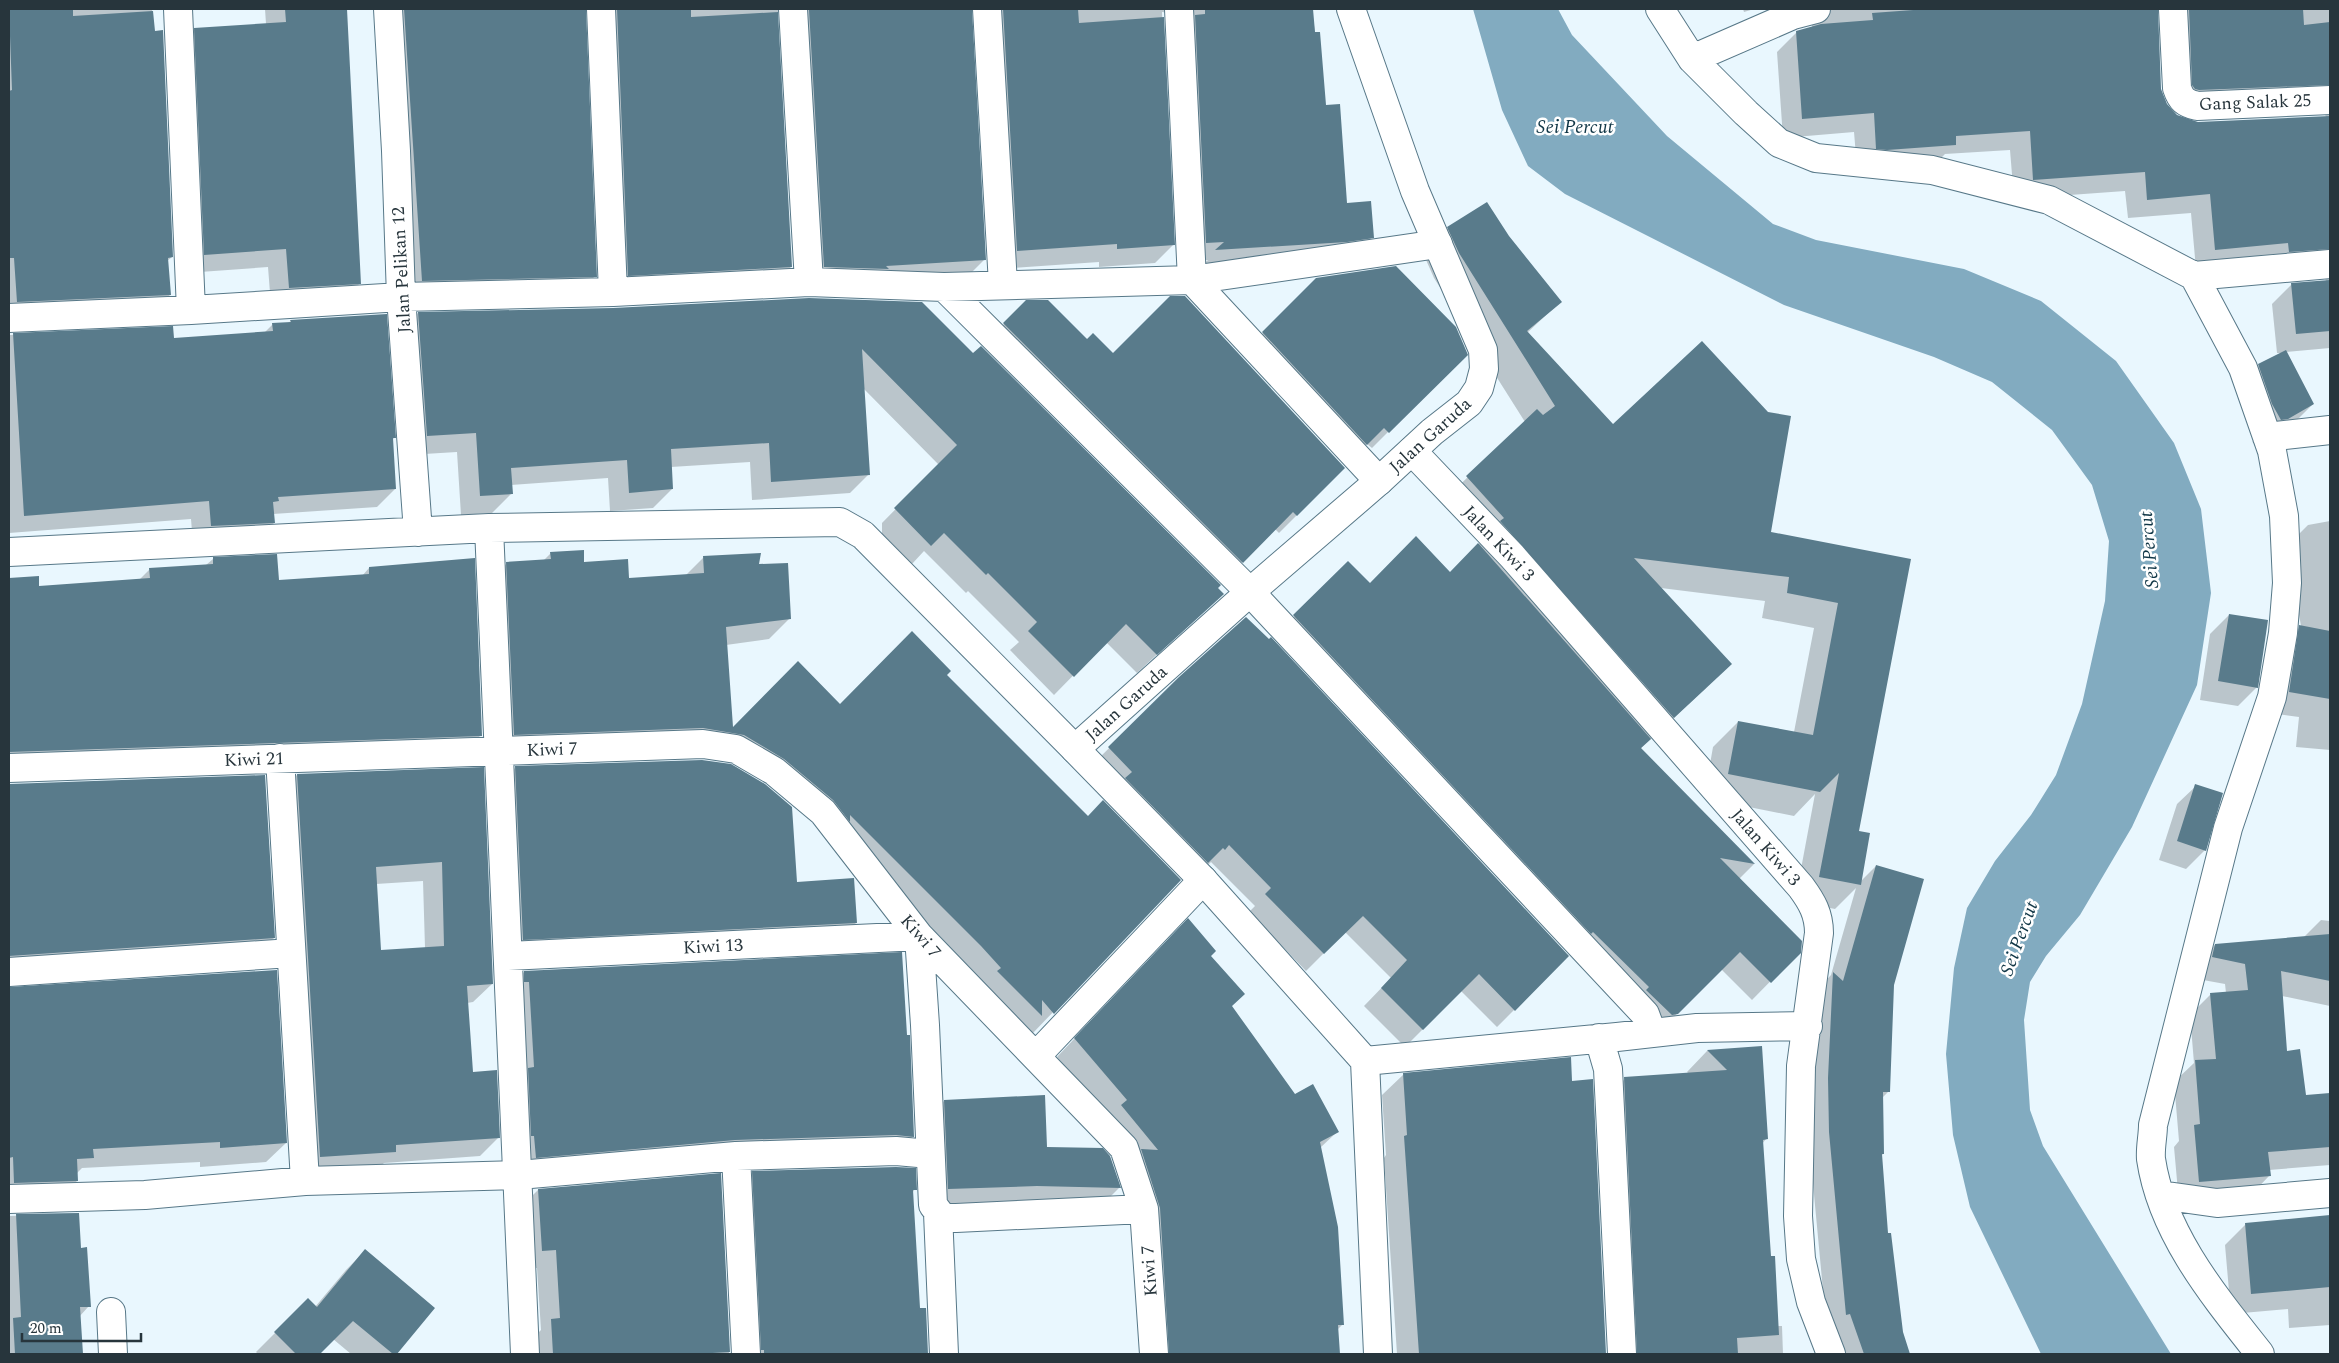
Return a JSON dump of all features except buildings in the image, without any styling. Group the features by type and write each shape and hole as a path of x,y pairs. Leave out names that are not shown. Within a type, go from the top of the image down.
{"street":[{"path":"178,9 191,310"},
{"name":"Jalan Pelikan 12","path":"388,9 396,151 401,297 418,532"},
{"path":"601,9 613,292"},
{"path":"793,9 809,282"},
{"path":"987,9 1003,284"},
{"path":"1180,9 1192,280 1379,481"},
{"name":"Jalan Garuda","path":"1075,749 1250,592 1469,403 1479,388 1484,369 1483,350 1415,191 1351,9"},
{"path":"1660,9 1692,59 1746,113 1779,143 1816,158 1932,170 2049,200 2194,276 2330,264"},
{"path":"1692,59 1793,15 1816,9"},
{"name":"Gang Salak 25","path":"2173,9 2177,88 2181,99 2198,106 2330,100"},
{"path":"9,318 191,310 401,297 613,292 809,282 944,287 1192,280 1438,244"},
{"path":"2194,276 2243,368 2272,452 2284,516 2287,583 2283,633 2272,697 2228,828 2153,1125 2151,1158 2160,1195 2173,1226 2207,1286 2260,1354"},
{"path":"944,287 1250,592 1645,1014 1652,1033"},
{"path":"2267,437 2330,430"},
{"name":"Jalan Kiwi 3","path":"1412,451 1512,556 1810,899 1819,922 1802,1066 1798,1216 1801,1259 1811,1302 1831,1354"},
{"path":"9,552 489,528 840,522 863,535 1203,880 1365,1061 1378,1354"},
{"path":"489,528 519,1174 525,1354"},
{"name":"Kiwi 7","path":"499,750 703,744 736,750 774,771 823,812 919,936 1124,1148 1144,1209 1154,1354"},
{"name":"Kiwi 21","path":"9,768 499,750"},
{"path":"280,758 290,953 305,1181"},
{"path":"1036,1056 1203,880"},
{"path":"919,936 933,1205 938,1213 943,1218 956,1218 1144,1209"},
{"name":"Kiwi 13","path":"508,956 919,936"},
{"path":"9,972 290,953"},
{"path":"1365,1061 1697,1028 1808,1026"},
{"path":"1599,1038 1608,1069 1622,1354"},
{"path":"9,1199 145,1195 305,1181 519,1174 736,1156 896,1151 930,1154"},
{"path":"736,1156 746,1354"},
{"path":"2160,1195 2217,1203 2330,1192"},
{"path":"938,1213 944,1354"},
{"path":"111,1312 113,1354"}],"water":[{"name":"Sei Percut","path":"1473,9 1558,9 1572,35 1667,136 1773,224 1816,240 1964,269 2041,301 2116,361 2174,443 2201,509 2211,593 2197,685 2132,827 2080,915 2046,956 2030,982 2024,1020 2030,1110 2043,1146 2171,1354 2041,1354 1970,1207 1953,1135 1946,1054 1954,968 1967,908 1995,861 2031,815 2056,775 2082,704 2105,601 2109,541 2092,485 2052,430 1992,382 1934,357 1784,305 1565,194 1528,166 1502,110"}]}
